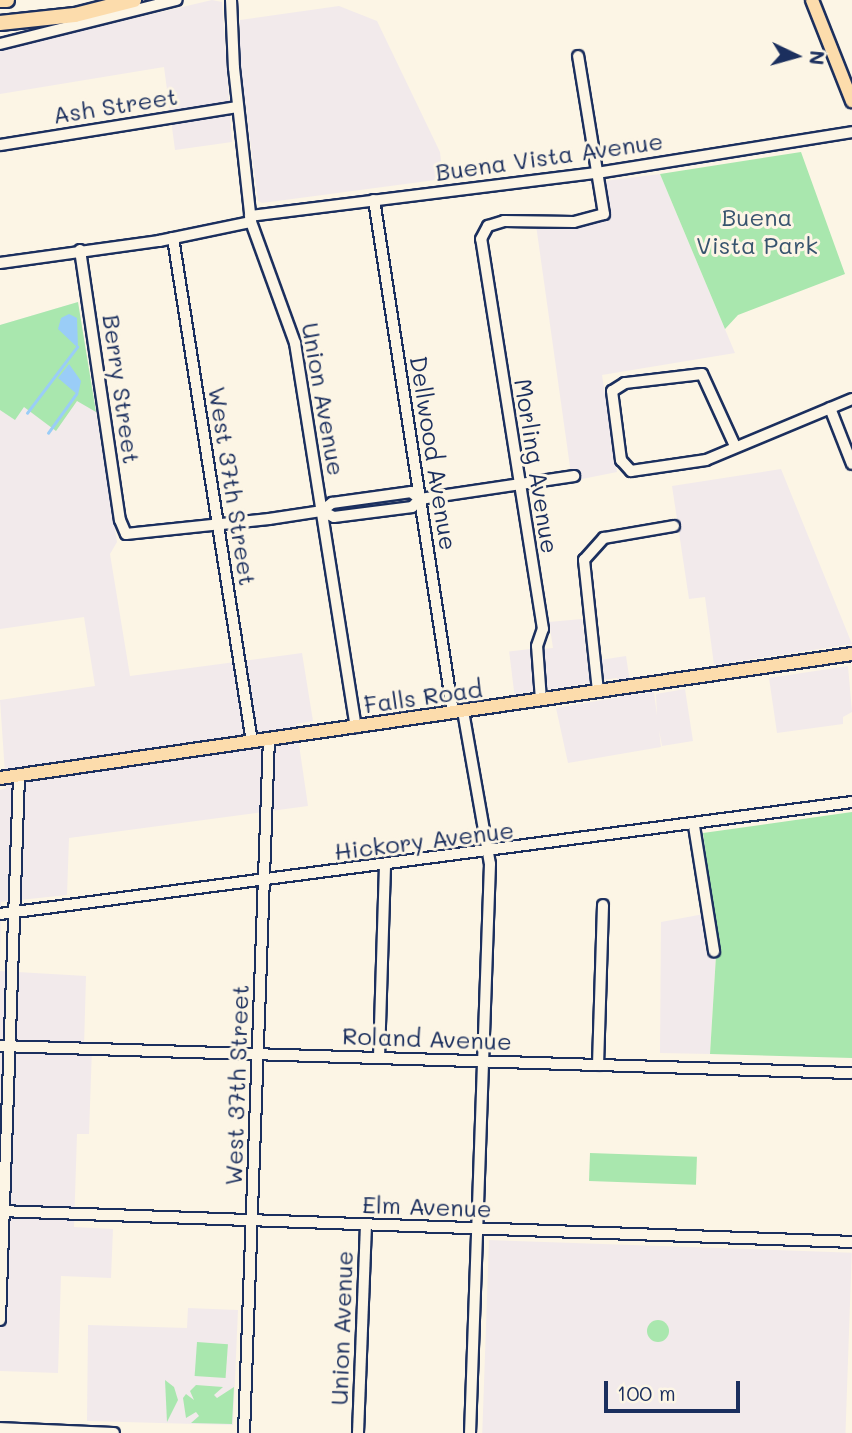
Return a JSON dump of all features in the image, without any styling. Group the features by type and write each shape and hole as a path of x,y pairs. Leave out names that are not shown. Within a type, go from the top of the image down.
{"highway":[{"path":"0,1 7,0"},
{"path":"0,23 75,15 134,0"}],"main road":[{"path":"812,0 852,101"},
{"name":"Falls Road","path":"0,778 852,655"}],"street":[{"path":"0,44 177,0"},
{"name":"Union Avenue","path":"231,0 237,107 251,219 263,264 293,332 356,727"},
{"path":"578,56 597,173"},
{"name":"Ash Street","path":"0,145 237,107"},
{"name":"Buena Vista Avenue","path":"0,263 173,238 251,219 374,200 597,173 852,132"},
{"name":"Morling Avenue","path":"541,700 537,646 543,629 481,239 488,226 504,220 574,222 599,217 604,214 597,173"},
{"name":"Dellwood Avenue","path":"374,200 420,499 458,712 487,853 470,1433"},
{"name":"West 37th Street","path":"173,238 252,742"},
{"name":"Berry Street","path":"80,250 120,520 126,534 217,523"},
{"path":"735,446 702,374 625,383 612,391 621,460 626,469 698,462 852,399"},
{"path":"830,408 852,464"},
{"path":"217,523 322,511 332,503 411,492 420,499 574,477"},
{"path":"598,691 587,614 584,560 604,538 674,526"},
{"name":"West 37th Street","path":"244,1433 269,739"},
{"path":"0,1320 5,1046 15,912 19,775"},
{"name":"Hickory Avenue","path":"0,914 487,853 852,802"},
{"path":"694,825 713,951"},
{"path":"379,1057 385,866"},
{"path":"598,1065 603,905"},
{"name":"Roland Avenue","path":"5,1046 852,1073"},
{"name":"Elm Avenue","path":"2,1211 852,1242"},
{"name":"Union Avenue","path":"358,1433 366,1224"},
{"path":"0,1428 114,1433"}],"shaded area":[{"path":"212,0 222,2 232,142 175,150 164,67 0,94 0,50"},
{"path":"339,6 377,21 440,152 443,179 262,203 258,201 240,62 240,20"},
{"path":"660,174 735,353 602,375 617,472 572,481 536,225 597,216 593,187 588,183"},
{"path":"78,302 117,542 110,554 130,676 302,653 313,721 296,724 308,806 69,838 67,895 1,902 0,962 0,790 6,788 0,700 95,686 84,617 0,629 0,325"},
{"path":"781,469 852,644 714,665 705,597 689,599 672,486"},
{"path":"582,619 590,683 545,690 541,649 553,648 549,622"},
{"path":"530,649 535,692 514,694 509,652"},
{"path":"626,656 632,695 654,692 657,716 656,694 685,689 693,741 662,746 659,730 661,747 568,763 556,708 620,697 617,678 602,680 600,660"},
{"path":"848,666 852,712 843,717 843,724 777,733 769,678"},
{"path":"704,914 716,953 710,1054 660,1053 661,922"},
{"path":"0,971 86,976 84,1047 92,1048 89,1134 77,1134 74,1227 113,1229 111,1278 61,1276 58,1373 0,1371"},
{"path":"489,1240 852,1253 845,1433 482,1433"},
{"path":"188,1308 238,1310 233,1425 87,1421 88,1325 187,1328"}],"green space":[{"name":"Buena Vista Park","path":"801,152 845,274 738,315 725,329 660,174"},
{"path":"78,302 96,412 77,401 56,431 24,407 15,420 0,410 0,325"},
{"path":"852,812 852,1058 710,1054 717,939 703,833"},
{"path":"590,1153 697,1157 696,1185 589,1181"},
{"path":"658,1320 666,1323 669,1331 666,1339 658,1342 650,1339 647,1331 650,1323"},
{"path":"197,1342 228,1344 226,1378 195,1376"},
{"path":"165,1380 174,1387 178,1400 167,1422"},
{"path":"196,1385 223,1387 214,1395 217,1398 234,1387 232,1424 191,1423 199,1416 196,1412 186,1418 183,1398 186,1394 194,1400 190,1391"}],"water":[{"path":"69,314 77,318 78,348 58,329 61,318"},
{"path":"69,364 81,381 78,395 58,378"}],"pier":[{"path":"0,0 125,0 0,23"}],"waterway":[{"path":"27,413 77,347"},
{"path":"48,433 76,394"}]}
